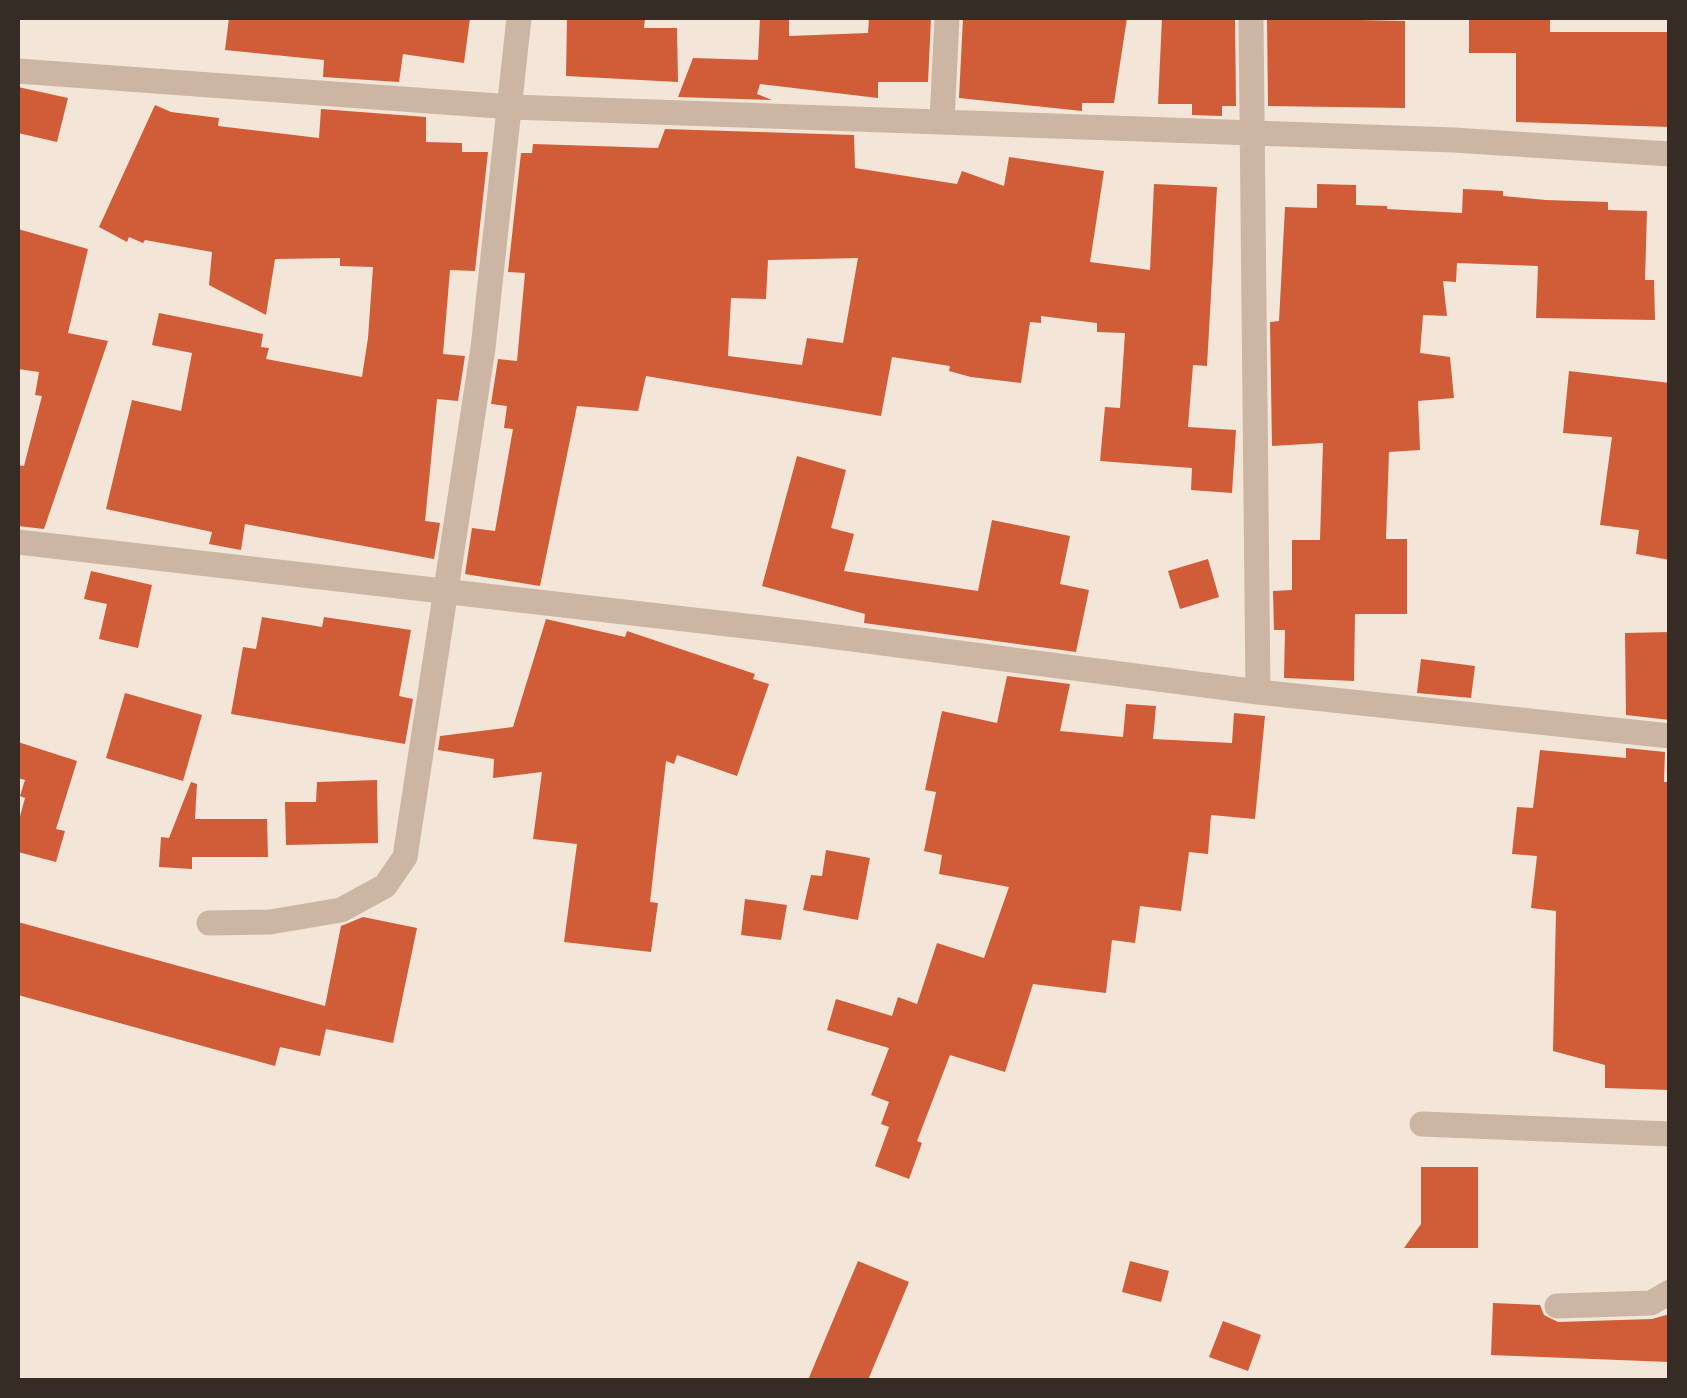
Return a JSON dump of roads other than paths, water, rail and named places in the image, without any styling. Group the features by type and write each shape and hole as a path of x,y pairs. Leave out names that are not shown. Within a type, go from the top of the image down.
{"street":[{"path":"209,923 270,922 341,910 367,899 396,873 405,857 483,348 519,18"},
{"path":"942,120 948,18"},
{"path":"1251,18 1258,692"},
{"path":"18,71 512,107 1454,140 1670,154"},
{"path":"18,542 806,633 1258,692 1670,736"},
{"path":"1422,1124 1670,1134"},
{"path":"1557,1306 1650,1304 1670,1292"}]}
